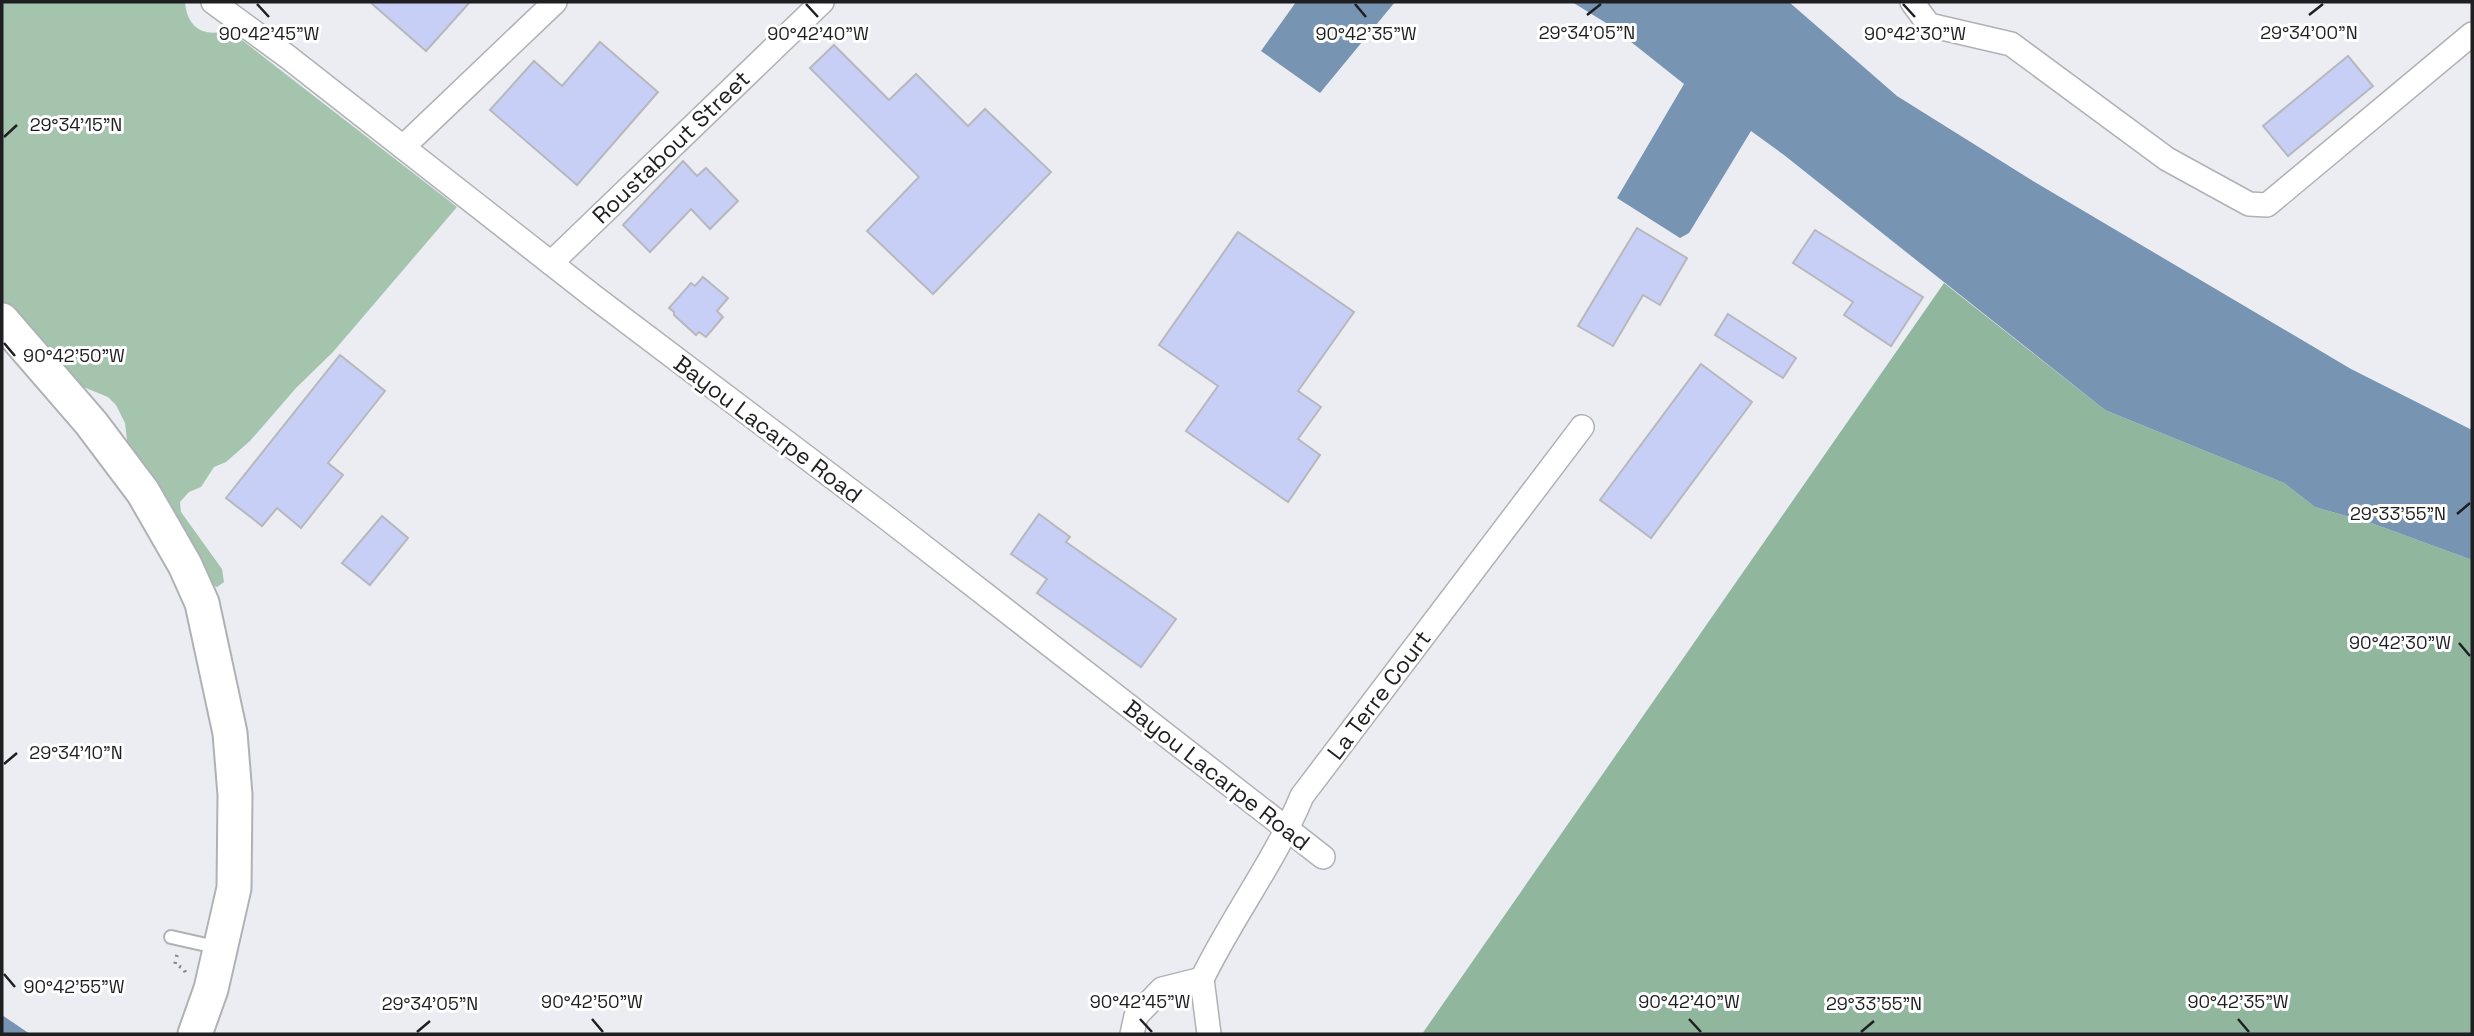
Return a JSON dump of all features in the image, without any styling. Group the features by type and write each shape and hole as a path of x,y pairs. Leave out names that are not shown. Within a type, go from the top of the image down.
{"main road":[{"path":"2,320 91,424 143,492 185,565 202,603 230,733 235,795 234,888 211,989 195,1034"}],"street":[{"path":"403,147 555,2"},
{"name":"Roustabout Street","path":"551,263 822,2"},
{"path":"1912,2 1929,25 2011,44 2168,159 2249,204 2267,205 2472,34"},
{"name":"Bayou Lacarpe Road","path":"215,3 888,519 1323,857"},
{"name":"La Terre Court","path":"1202,979 1289,829 1302,796 1582,427"},
{"path":"1132,1034 1136,1016 1162,989 1202,979 1209,1034"}],"lane":[{"path":"172,937 220,948"}],"green space":[{"path":"2,2 185,2 189,18 198,29 212,33 229,30 457,207 333,352 296,388 250,441 226,462 214,467 201,487 189,492 180,502 181,512 222,569 224,582 217,587 205,582 135,462 127,440 125,423 116,405 108,397 71,382 2,308"},
{"path":"1944,283 2105,410 2284,483 2315,507 2374,524 2472,560 2472,1034 1422,1034"}],"water":[{"path":"1296,2 1395,2 1320,93 1261,51"},
{"path":"1572,2 1789,2 1897,96 2033,181 2351,369 2472,430 2472,560 2374,524 2315,507 2284,483 2105,410 1751,131 1689,233 1680,238 1617,198 1684,84 1611,26"},
{"path":"2,1015 30,1034 2,1034"}],"building":[{"path":"370,2 470,2 426,51"},
{"path":"600,42 658,92 577,185 490,110 534,61 562,86"},
{"path":"834,45 889,100 916,74 968,126 985,109 1051,172 933,294 867,231 919,177 810,68"},
{"path":"2348,56 2373,86 2288,156 2263,126"},
{"path":"683,161 697,176 706,168 738,201 710,229 691,209 650,252 623,225"},
{"path":"1637,228 1687,258 1660,305 1643,295 1613,346 1578,326"},
{"path":"1815,230 1923,297 1891,346 1844,315 1853,302 1793,263"},
{"path":"1238,232 1354,312 1298,391 1321,407 1298,439 1320,455 1288,502 1186,431 1218,386 1159,345"},
{"path":"703,277 728,298 717,311 723,317 706,337 699,332 696,335 669,308 691,283 695,286"},
{"path":"1728,314 1796,358 1783,378 1715,335"},
{"path":"340,355 385,391 328,463 343,475 301,528 277,508 262,526 226,498"},
{"path":"1701,364 1752,402 1651,538 1600,500"},
{"path":"1039,514 1070,537 1066,542 1176,619 1141,667 1037,593 1047,579 1011,554"},
{"path":"382,516 408,538 370,585 342,563"}]}
